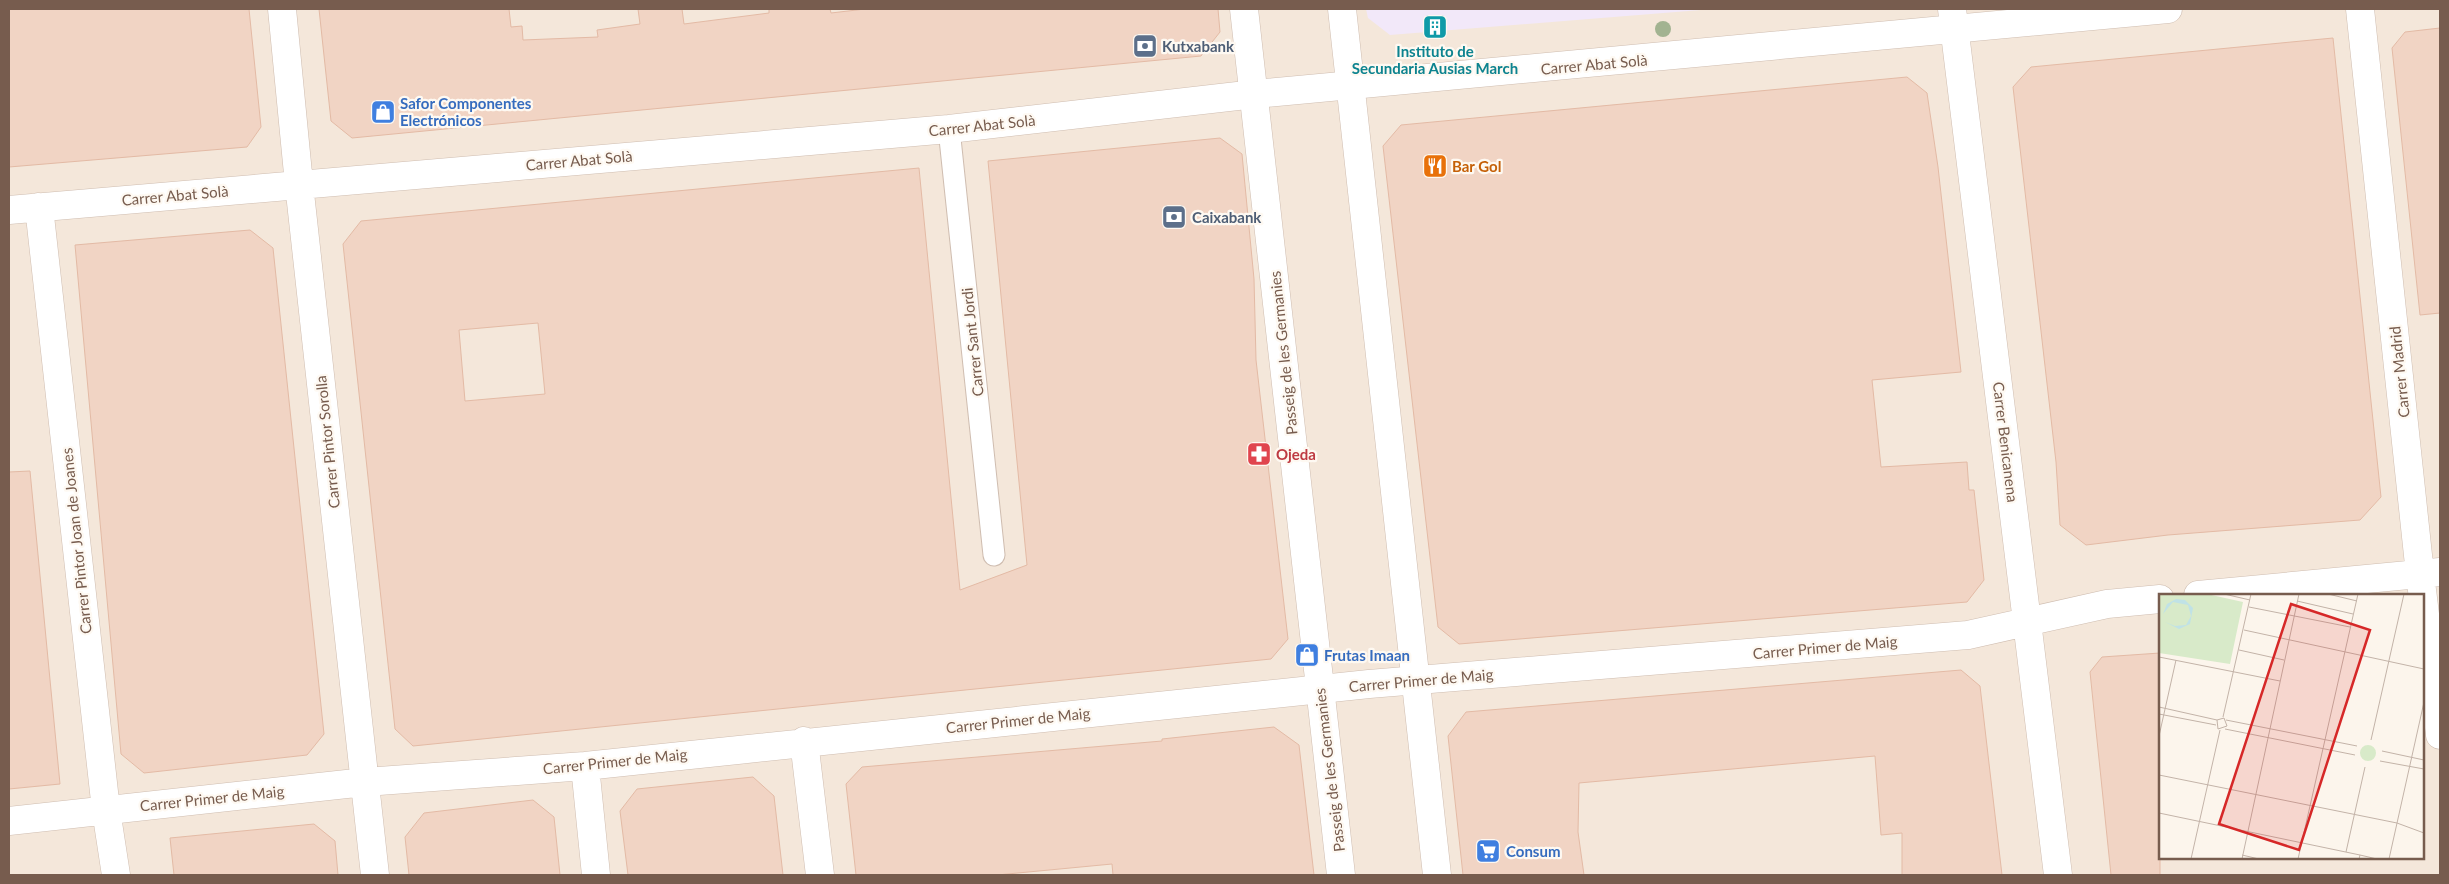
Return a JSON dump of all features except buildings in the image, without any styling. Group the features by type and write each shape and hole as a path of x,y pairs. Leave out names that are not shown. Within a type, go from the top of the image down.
{"street":[{"name":"Carrer Pintor Sorolla","path":"282,9 299,184 375,875"},
{"name":"Passeig de les Germanies","path":"1244,9 1341,875"},
{"path":"1342,9 1352,86 1437,875"},
{"name":"Carrer Abat Solà","path":"9,210 949,129 1953,19 2168,9"},
{"name":"Carrer Madrid","path":"2360,9 2430,573 2440,735"},
{"name":"Carrer Benicanena","path":"1953,19 2021,560 2058,875"},
{"name":"Carrer Pintor Joan de Joanes","path":"39,207 106,810 116,875"},
{"path":"2209,594 2430,573"},
{"name":"Carrer Primer de Maig","path":"9,821 365,782 584,766 804,741 1417,680 1968,635 2107,604 2159,599"},
{"path":"804,741 820,875"},
{"path":"584,766 596,875"}],"lane":[{"name":"Carrer Sant Jordi","path":"949,129 994,555"}],"shaded area":[{"path":"9,9 2440,9 2440,875 9,875"},
{"name":"Instituto de Secundaria Ausias March","path":"1366,9 1713,9 1390,35 1368,18"}],"place":[{"name":"Instituto de Secundaria Ausias March","path":"1435,27"},
{"name":"Kutxabank","path":"1145,46"},
{"name":"Safor Componentes Electrónicos","path":"383,112"},
{"name":"Bar Gol","path":"1435,166"},
{"name":"Caixabank","path":"1174,217"},
{"name":"Ojeda","path":"1259,454"},
{"name":"Frutas Imaan","path":"1307,655"},
{"name":"Consum","path":"1488,851"}]}
